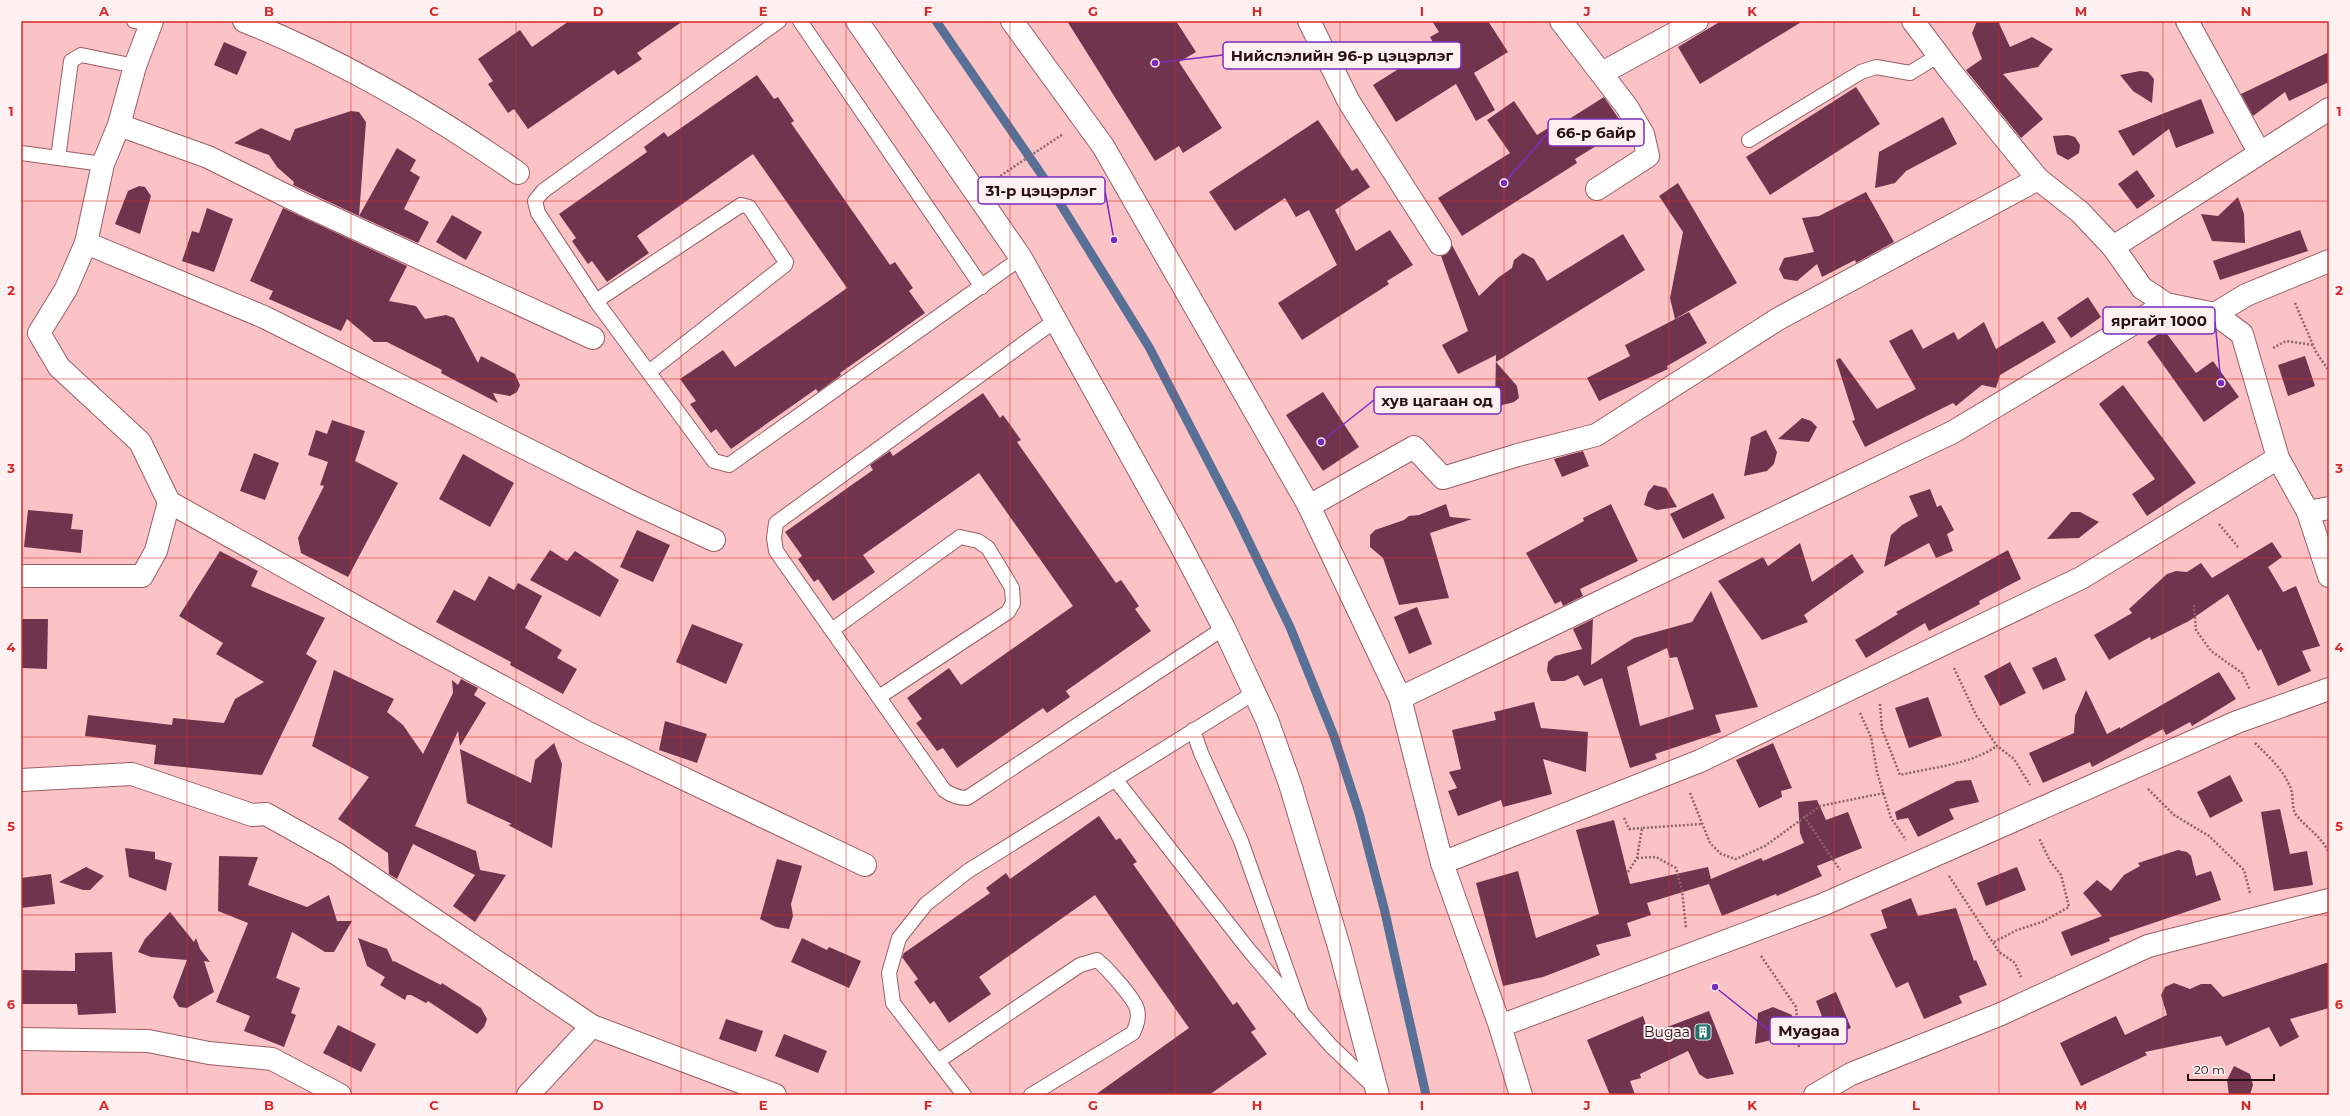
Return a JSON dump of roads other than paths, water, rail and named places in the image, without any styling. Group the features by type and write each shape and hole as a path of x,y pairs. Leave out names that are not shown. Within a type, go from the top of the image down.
{"street":[{"path":"244,21 300,43 446,124 518,173"},
{"path":"857,21 977,192 1021,258 1179,542 1224,628 1272,734 1309,845 1340,950 1376,1092"},
{"path":"1012,21 1103,146 1309,506 1400,698 1442,863 1500,1026 1521,1095"},
{"path":"1309,21 1349,102 1440,244"},
{"path":"1560,21 1627,107 1643,134 1648,156 1598,190"},
{"path":"1602,74 1697,21"},
{"path":"1913,21 2038,179 2080,212 2113,247 2142,288 2166,304 2215,314 2242,334 2278,458 2319,510 2329,576"},
{"path":"2187,21 2259,152"},
{"path":"146,22 119,125 103,164 86,243 66,289 30,334 59,367 140,442 169,502 403,634 586,732 865,866"},
{"path":"2113,247 2259,152 2329,109"},
{"path":"119,125 208,158 303,204 593,338"},
{"path":"1309,506 1414,447 1443,478 1518,455 1596,435 1778,319 2038,179"},
{"path":"86,243 264,317 631,501 714,540"},
{"path":"2215,314 2246,295 2329,261"},
{"path":"1400,698 1953,432 2166,304"},
{"path":"1442,863 1677,770 2081,578 2278,458"},
{"path":"21,576 142,576 156,551 169,502"},
{"path":"1500,1026 1757,930 1851,892 2241,720 2329,689"},
{"path":"21,780 132,774 252,815 266,814 337,854 592,1026 775,1095"},
{"path":"1815,1095 1851,1074 2001,1014 2148,946 2258,916 2329,900"},
{"path":"528,1095 592,1026"},
{"path":"21,1039 148,1041 209,1054 272,1059 340,1095"}],"lane":[{"path":"779,21 542,191 535,201 538,213 596,301 714,460 729,464 982,287 1021,258"},
{"path":"800,21 982,287"},
{"path":"58,158 71,61 81,55 134,66"},
{"path":"1749,140 1861,72 1876,67 1910,73 1939,55"},
{"path":"21,153 103,164"},
{"path":"596,301 741,205 749,207 786,262 785,265 649,372"},
{"path":"1056,320 776,523 774,538 776,551 944,790 950,795 967,798 1224,628"},
{"path":"832,630 960,537 978,541 988,548 1012,588 1012,603 1008,612 879,697"},
{"path":"964,1095 893,1003 889,973 899,938 926,904 968,871 1254,693"},
{"path":"1193,730 1201,753 1241,841 1302,1013"},
{"path":"1115,779 1248,949 1331,1046 1376,1092"},
{"path":"938,1061 1080,965 1097,960 1107,967 1137,1007 1138,1022 1133,1033 1031,1095"}],"waterway":[{"path":"936,21 1048,184 1149,347 1235,513 1290,627 1334,736 1359,813 1384,908 1426,1095"}],"place":[{"name":"Нийслэлийн 96-р цэцэрлэг","path":"1155,63"},
{"name":"66-р байр","path":"1504,183"},
{"name":"31-р цэцэрлэг","path":"1114,240"},
{"name":"яргайт 1000","path":"2221,383"},
{"name":"хув цагаан од","path":"1321,442"},
{"name":"Myagaa","path":"1715,987"},
{"name":"Bugaa","path":"1703,1032"}]}
